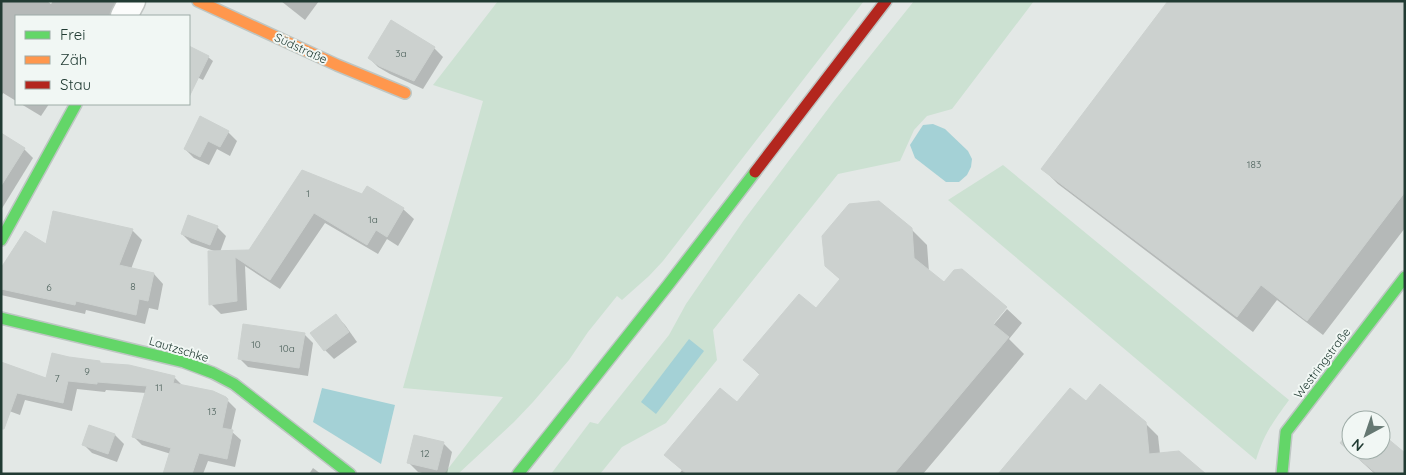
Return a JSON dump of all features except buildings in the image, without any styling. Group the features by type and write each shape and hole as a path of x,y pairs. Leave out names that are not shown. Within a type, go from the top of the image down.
{"street":[{"path":"125,15 132,1"},
{"name":"Südstraße","path":"198,1 338,65 405,93"},
{"path":"518,474 668,285 886,1"},
{"path":"1,240 75,105"},
{"name":"Westringstraße","path":"1282,474 1286,432 1405,277"},
{"name":"Lautzschke","path":"1,318 184,362 213,373 234,384 255,399 350,474"}],"green space":[{"path":"498,1 864,1 663,261 622,300 617,296 588,332 569,360 514,422 458,474 444,474 503,397 403,388 483,101 433,85"},
{"path":"914,1 1034,1 952,109 927,116 914,130 900,161 838,174 713,330 717,360 666,423 622,447 600,474 551,474 590,422 598,424 669,335 686,304 744,220 834,101"},
{"path":"1003,165 1289,400 1270,428 1256,460 948,200"}],"water":[{"path":"933,124 945,129 968,151 972,159 967,175 959,182 946,182 915,158 910,145 923,125"},
{"path":"689,339 704,351 656,414 641,402"},
{"path":"322,388 395,405 381,464 313,422"}],"traffic: fast":[{"path":"1,240 75,105"},
{"path":"518,474 755,172"},
{"path":"1282,474 1286,432 1405,277"},
{"path":"1,318 184,362 213,373 234,384 350,474"}],"traffic: slow":[{"path":"198,1 337,65 405,93"}],"traffic: jam":[{"path":"755,172 886,1"}]}
